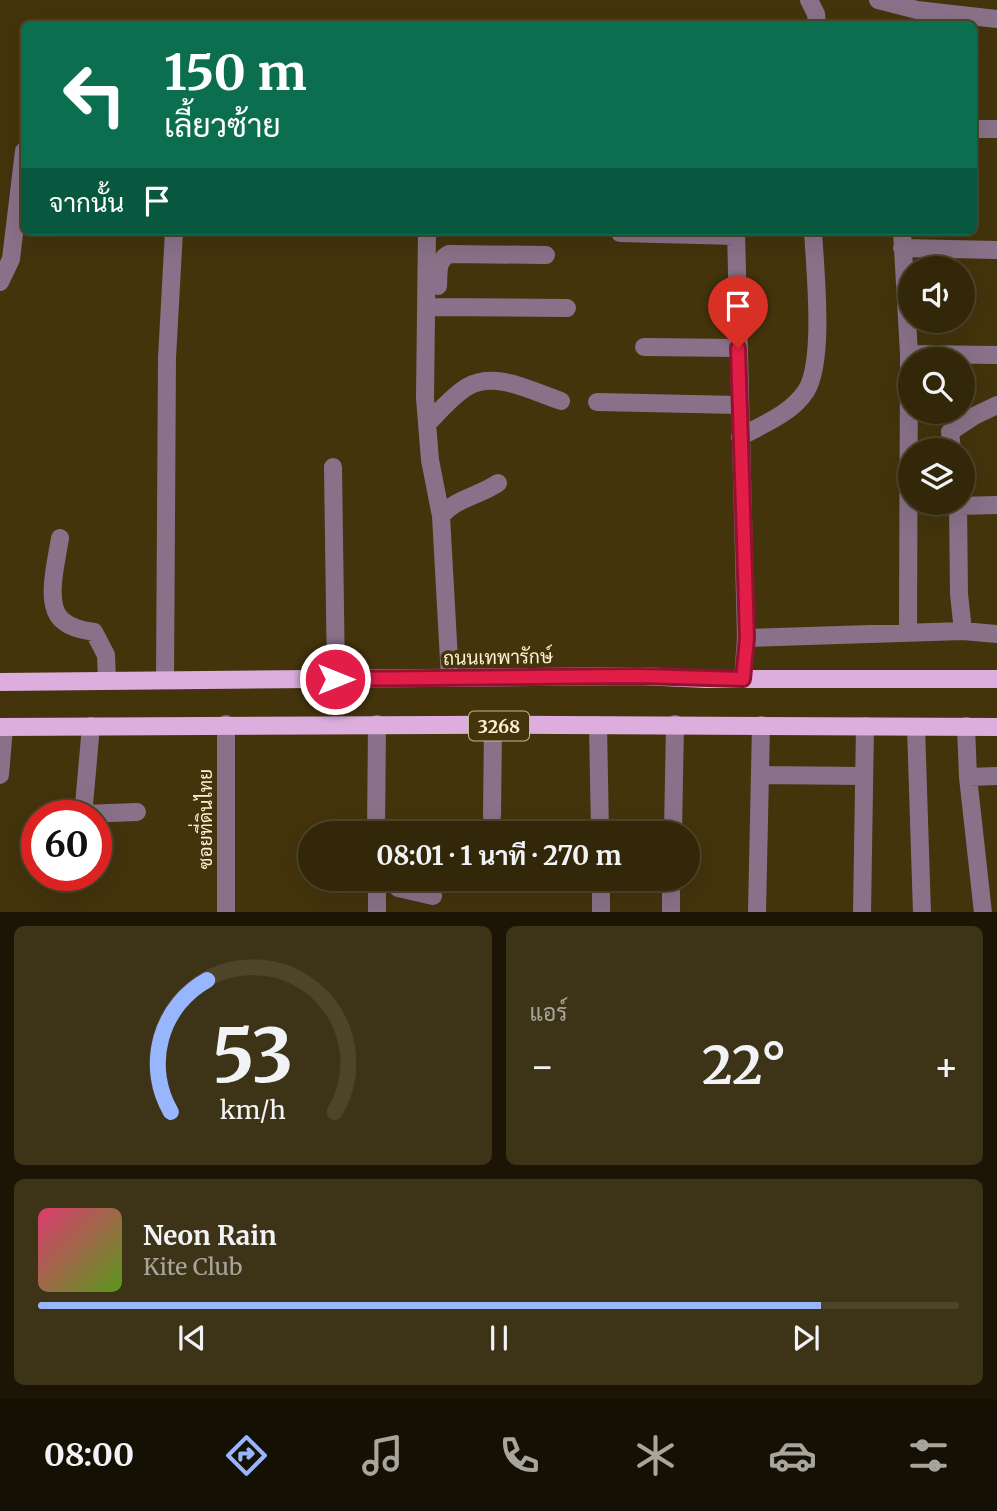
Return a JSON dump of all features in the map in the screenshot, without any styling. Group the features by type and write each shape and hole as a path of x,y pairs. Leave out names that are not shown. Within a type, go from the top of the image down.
{"main road":[{"name":"ถนนเทพารักษ์","path":"0,682 639,676 743,679 997,679"},
{"name":"3268","path":"2,727 226,724 997,727"}],"street":[{"path":"809,0 817,21"},
{"path":"878,0 917,10 997,19"},
{"path":"977,129 997,129"},
{"path":"0,282 11,259 21,177"},
{"path":"165,680 167,358 174,235"},
{"path":"427,235 432,307 427,424 430,460 442,516 450,678"},
{"path":"736,235 747,638 743,679"},
{"path":"740,437 785,412 807,390 815,362 813,235"},
{"path":"909,347 902,239 997,250"},
{"path":"432,307 442,257 449,254 546,255"},
{"path":"432,307 567,308"},
{"path":"644,347 738,348"},
{"path":"975,356 997,355"},
{"path":"427,424 460,392 482,381 496,380 561,401"},
{"path":"597,402 739,405"},
{"path":"954,438 974,416 997,405"},
{"path":"908,631 909,424"},
{"path":"333,467 335,679"},
{"path":"442,516 451,504 477,495 498,482"},
{"path":"975,504 997,505"},
{"path":"958,515 959,594 963,631"},
{"path":"60,538 52,603 60,619 73,628 94,632 107,655 107,680"},
{"path":"747,638 908,631 997,634"},
{"name":"ซอยที่ดินไทย","path":"226,724 226,912"},
{"path":"376,821 377,724"},
{"path":"673,821 675,724"},
{"path":"598,725 600,821"},
{"path":"757,912 761,725"},
{"path":"84,800 90,726"},
{"path":"492,816 493,726"},
{"path":"862,912 865,726"},
{"path":"966,726 968,777 983,912"},
{"path":"0,775 2,727"},
{"path":"916,727 922,912"},
{"path":"760,775 864,776"},
{"path":"968,777 997,776"},
{"path":"112,813 137,812"},
{"path":"377,891 377,912"},
{"path":"411,891 433,896"},
{"path":"601,891 601,912"},
{"path":"671,891 671,912"}],"route":[{"path":"335,679 639,676 743,679 747,638 738,348"}]}
